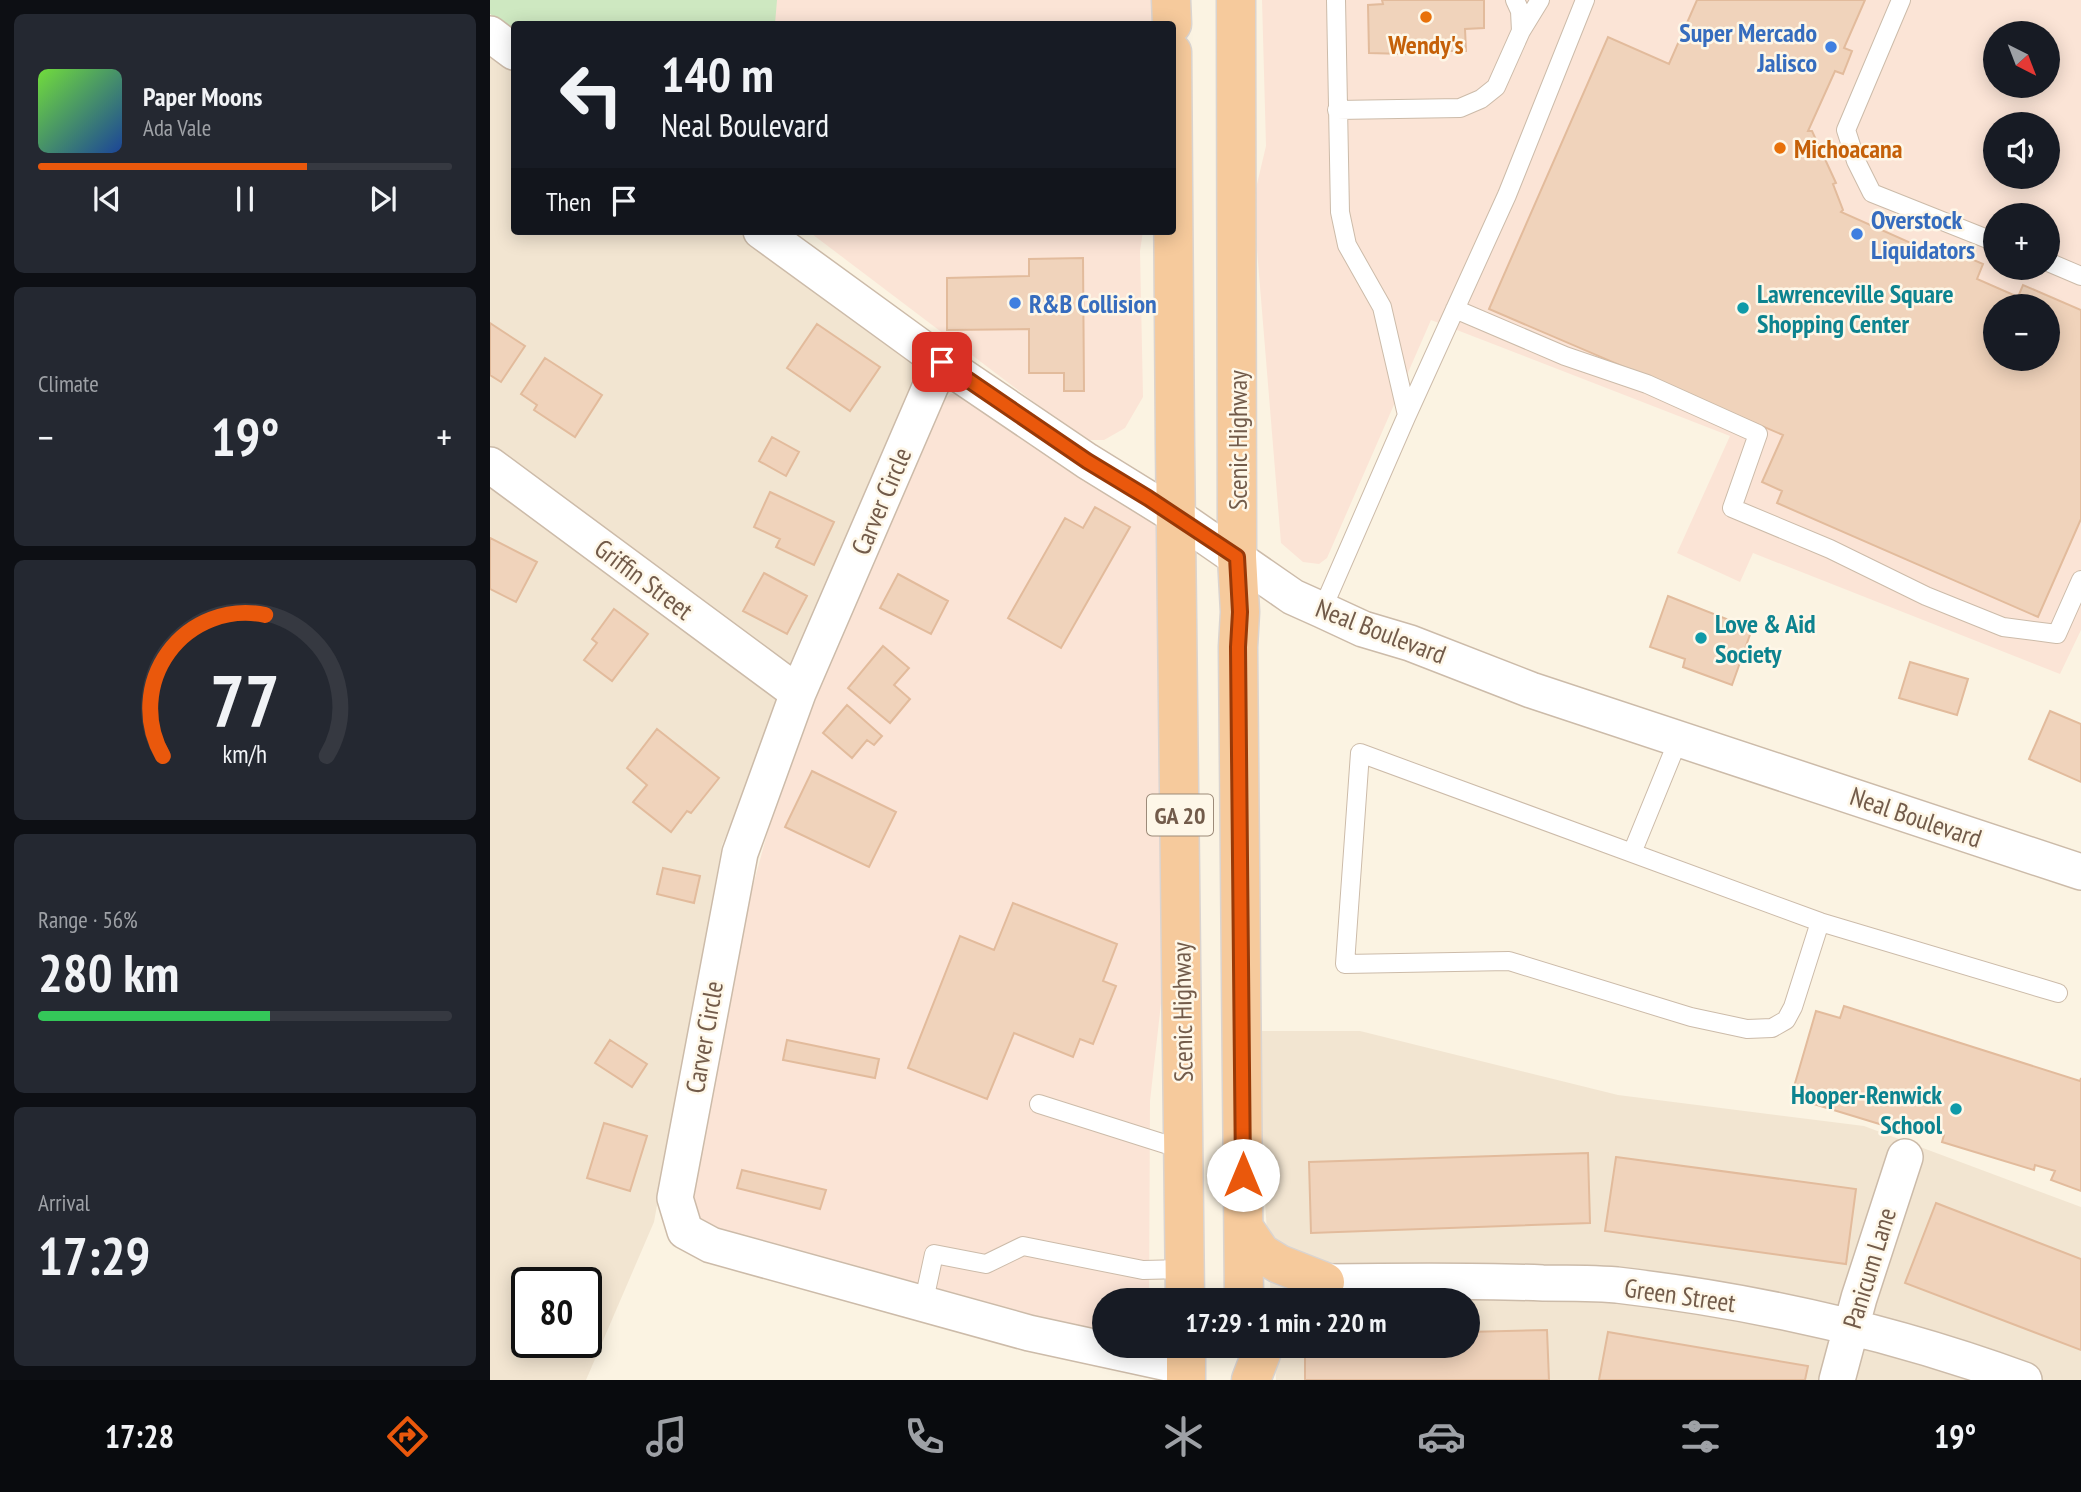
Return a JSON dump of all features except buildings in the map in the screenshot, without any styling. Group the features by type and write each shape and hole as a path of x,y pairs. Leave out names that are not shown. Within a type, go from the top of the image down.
{"highway":[{"path":"1171,0 1172,21"},
{"name":"Scenic Highway","path":"1236,0 1237,557 1240,612 1238,647 1244,1288"},
{"name":"Scenic Highway","path":"1174,235 1185,1284"},
{"path":"1244,1228 1261,1252 1306,1288"},
{"path":"1246,1358 1249,1380"},
{"path":"1249,1380 1259,1358"}],"street":[{"path":"490,34 511,50"},
{"name":"Neal Boulevard","path":"767,235 942,362 1087,461 1176,516 1293,597 1363,629 1410,643 1531,690 2081,872"},
{"name":"Carver Circle","path":"942,362 798,693 740,853 675,1198 685,1231 711,1245 1029,1333 1186,1364"},
{"name":"Griffin Street","path":"490,465 798,693"},
{"name":"Panicum Lane","path":"1837,1380 1851,1326 1905,1157"},
{"name":"Green Street","path":"1368,1288 1503,1281 1614,1285 1724,1301 1851,1326 2024,1380"}],"lane":[{"path":"1336,0 1340,212 1347,245 1382,307 1407,415"},
{"path":"1515,0 1520,11 1521,31"},
{"path":"1337,110 1460,108 1481,99 1496,87 1521,31 1540,0"},
{"path":"1322,610 1507,195 1585,0"},
{"path":"1901,0 1846,130 1856,161 1872,193 1983,237"},
{"path":"2060,267 2081,276"},
{"path":"1455,309 1565,356 1647,384 1758,434 1732,508 1830,550 1926,596 2003,627 2057,635 2081,580"},
{"path":"1632,853 1679,738"},
{"path":"1820,922 1793,1007 1786,1020 1772,1028 1747,1029 1690,1017 1509,961 1345,964 1360,754 1820,922 2058,993"},
{"path":"1039,1104 1184,1150"},
{"path":"923,1305 934,1254 986,1264 1023,1246 1143,1270 1185,1284"}],"shaded area":[{"path":"774,0 1153,0 1153,21 773,21"},
{"path":"1262,0 2081,0 2081,630 2060,674 1753,553 1740,582 1677,553 1730,436 1431,320 1327,558 1319,564 1303,562 1281,543 1253,201 1266,146"},
{"path":"490,22 511,39 511,235 759,235 923,364 722,845 654,1222 602,1343 602,1267 511,1267 511,1358 595,1358 586,1380 490,1380"},
{"path":"813,235 1142,235 1140,251 1143,397 1125,428 1104,440 1084,440"},
{"path":"951,394 961,394 976,402 1155,525 1161,542 1165,968 1150,1101 1149,1288 1092,1288 1092,1332 725,1237 705,1227 694,1214 691,1201 737,944 798,721 942,401"},
{"path":"1255,1031 1360,1031 1618,1095 1864,1126 2081,1207 2081,1380 1276,1380 1275,1358 1480,1358 1480,1288 1270,1288"}],"green space":[{"path":"490,0 777,0 775,21 511,21 511,29 490,14"}],"place":[{"name":"Wendy's","path":"1426,17"},
{"name":"Super Mercado Jalisco","path":"1831,47"},
{"name":"Michoacana","path":"1780,148"},
{"name":"Overstock Liquidators","path":"1857,234"},
{"name":"R&B Collision","path":"1015,303"},
{"name":"Lawrenceville Square Shopping Center","path":"1743,308"},
{"name":"Love & Aid Society","path":"1701,638"},
{"name":"Hooper-Renwick School","path":"1956,1109"}],"route":[{"path":"942,362 1087,461 1237,557 1240,612 1238,647 1243,1175"}]}
